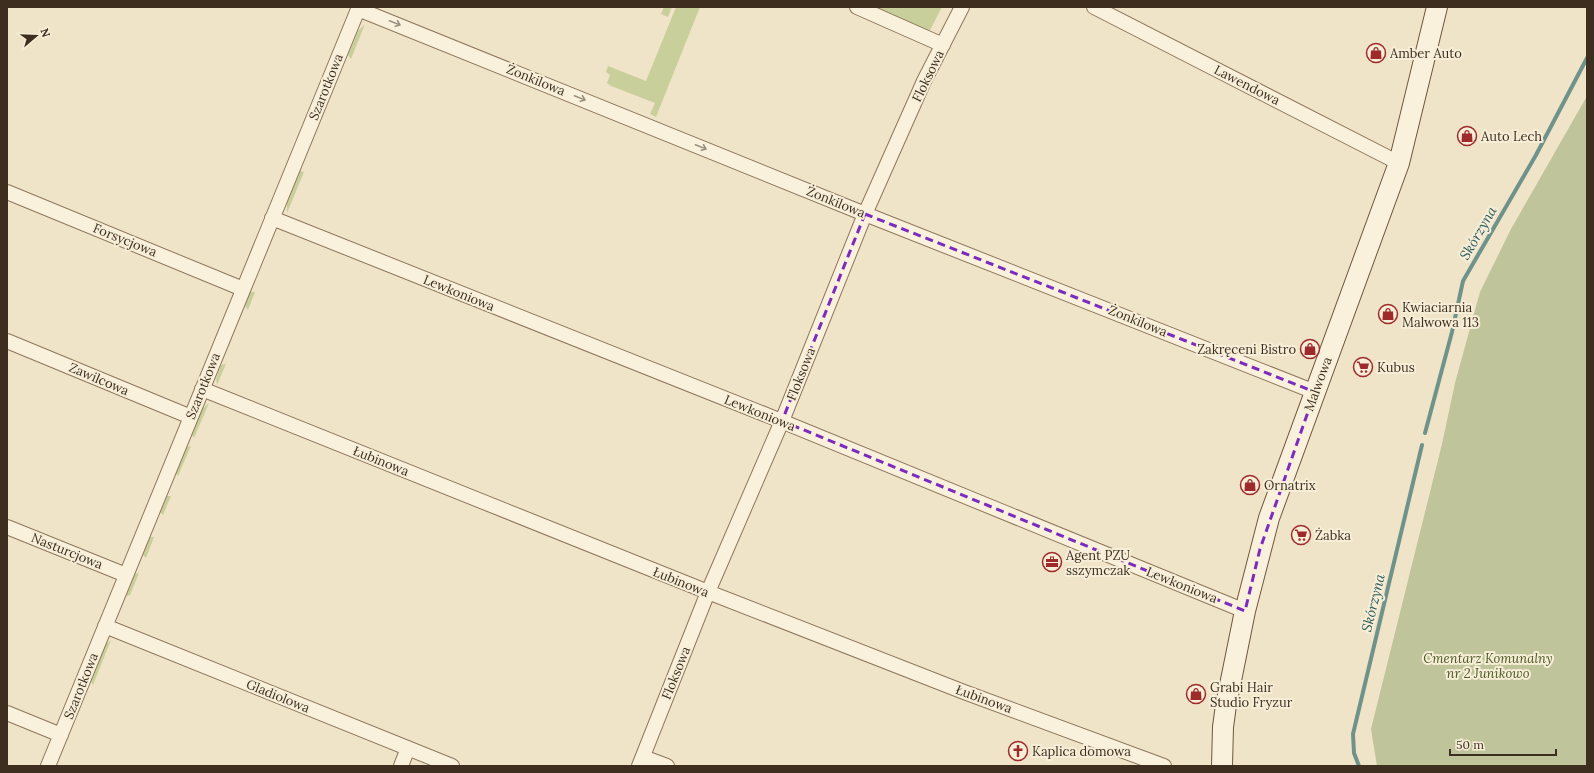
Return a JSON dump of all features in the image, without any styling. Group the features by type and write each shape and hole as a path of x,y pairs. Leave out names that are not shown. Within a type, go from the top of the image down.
{"street":[{"path":"857,7 943,45"},
{"name":"Floksowa","path":"641,761 708,592 782,421 865,214 924,81 962,7"},
{"name":"Lawendowa","path":"1094,7 1399,163"},
{"name":"Malwowa","path":"1222,766 1223,727 1226,705 1245,611 1269,518 1399,163 1437,7"},
{"name":"Żonkilowa","path":"359,8 865,214 1316,392"},
{"name":"Szarotkowa","path":"48,766 359,8"},
{"name":"Forsycjowa","path":"7,192 244,288"},
{"name":"Lewkoniowa","path":"272,218 782,421 1245,611"},
{"name":"Zawilcowa","path":"7,341 191,417"},
{"name":"Łubinowa","path":"202,389 708,592 964,692 1164,766"},
{"name":"Nasturcjowa","path":"7,527 126,575"},
{"name":"Gladiolowa","path":"105,626 452,766"},
{"path":"7,713 61,735"},
{"path":"401,766 408,748"},
{"path":"641,761 667,766"}],"highlighted area":[{"path":"865,214 1315,392 1260,549 1245,611 782,421"}],"green space":[{"path":"664,7 672,7 668,17 661,14"},
{"path":"676,7 700,7 656,117 650,114 655,103 611,86 607,83 610,75 606,72 608,66 646,81"},
{"path":"874,7 942,7 929,32"},
{"path":"365,24 351,59 348,55 358,31"},
{"name":"Cmentarz Komunalny nr 2 Junikowo","path":"1587,96 1587,766 1377,766 1371,729 1442,444 1455,383 1480,292 1511,229"},
{"path":"300,171 304,172 287,213 287,203"},
{"path":"250,292 255,292 248,310 245,306"},
{"path":"226,364 217,385 216,379 221,365"},
{"path":"209,403 194,438 192,435 202,409"},
{"path":"191,446 178,476 176,473 187,447"},
{"path":"167,496 171,496 163,515 160,512"},
{"path":"150,537 154,537 146,558 143,555"},
{"path":"139,573 130,595 126,596 135,574"},
{"path":"111,640 93,685 91,682 105,645"}],"waterway":[{"name":"Skórzyna","path":"1425,433 1452,332 1463,281 1536,155 1587,58"},
{"name":"Skórzyna","path":"1359,766 1354,753 1353,734 1422,445"}],"place":[{"name":"Amber Auto","path":"1376,53"},
{"name":"Auto Lech","path":"1467,136"},
{"name":"Kwiaciarnia Malwowa 113","path":"1388,314"},
{"name":"Zakręceni Bistro","path":"1310,349"},
{"name":"Kubus","path":"1363,367"},
{"name":"Ornatrix","path":"1250,485"},
{"name":"Żabka","path":"1301,535"},
{"name":"Agent PZU sszymczak","path":"1052,562"},
{"name":"Grabi Hair Studio Fryzur","path":"1196,694"},
{"name":"Kaplica domowa","path":"1018,751"}]}
